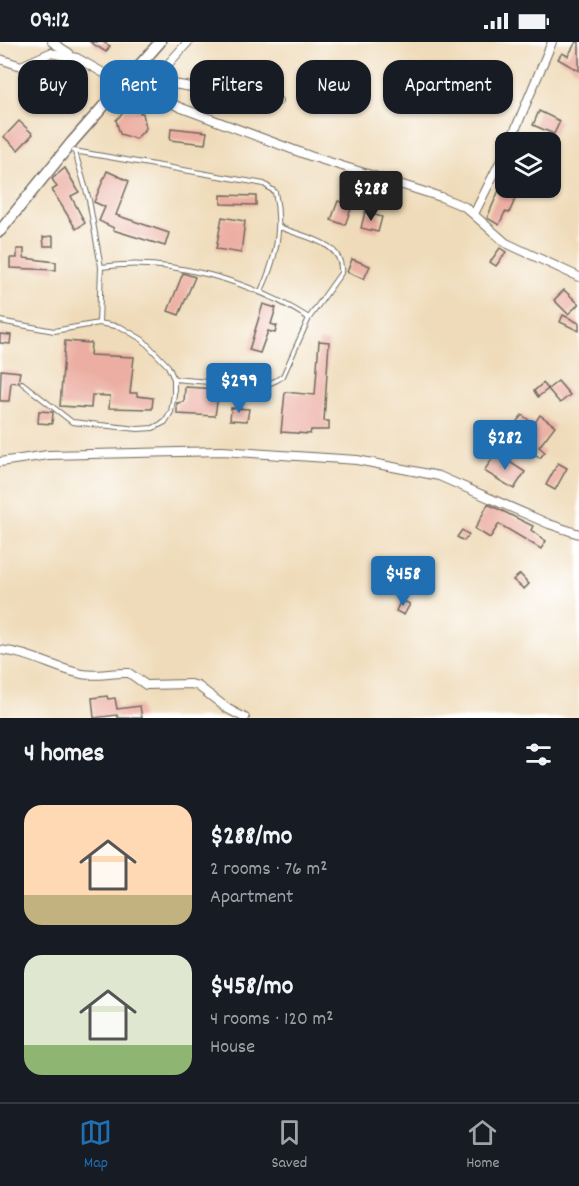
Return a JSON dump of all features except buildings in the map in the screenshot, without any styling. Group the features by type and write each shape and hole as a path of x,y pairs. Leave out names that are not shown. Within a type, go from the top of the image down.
{"street":[{"path":"52,42 100,71"},
{"path":"144,60 160,42"},
{"path":"172,60 188,42"},
{"path":"514,132 551,42"},
{"path":"0,59 21,66 50,53 77,58"},
{"path":"178,106 310,156 441,196 474,214 506,243 579,278"},
{"path":"0,231 100,113"},
{"path":"474,214 495,172"},
{"path":"0,462 48,455 222,451 357,460 440,476 549,524 579,534"},
{"path":"0,650 32,655 82,674 103,676 129,674 146,686 191,684 245,718"}],"lane":[{"path":"99,323 101,267 88,200 73,147 264,183 275,192 280,227 273,263 261,291"},
{"path":"174,379 244,385 267,384 277,380 287,367 309,318 341,273 340,255 333,248 280,227"},
{"path":"101,267 129,265 174,269 214,277 261,291 309,318"},
{"path":"0,321 54,331 99,323 121,327 143,340 168,366 174,379 171,412 165,422 153,429 72,422 22,383"}]}
